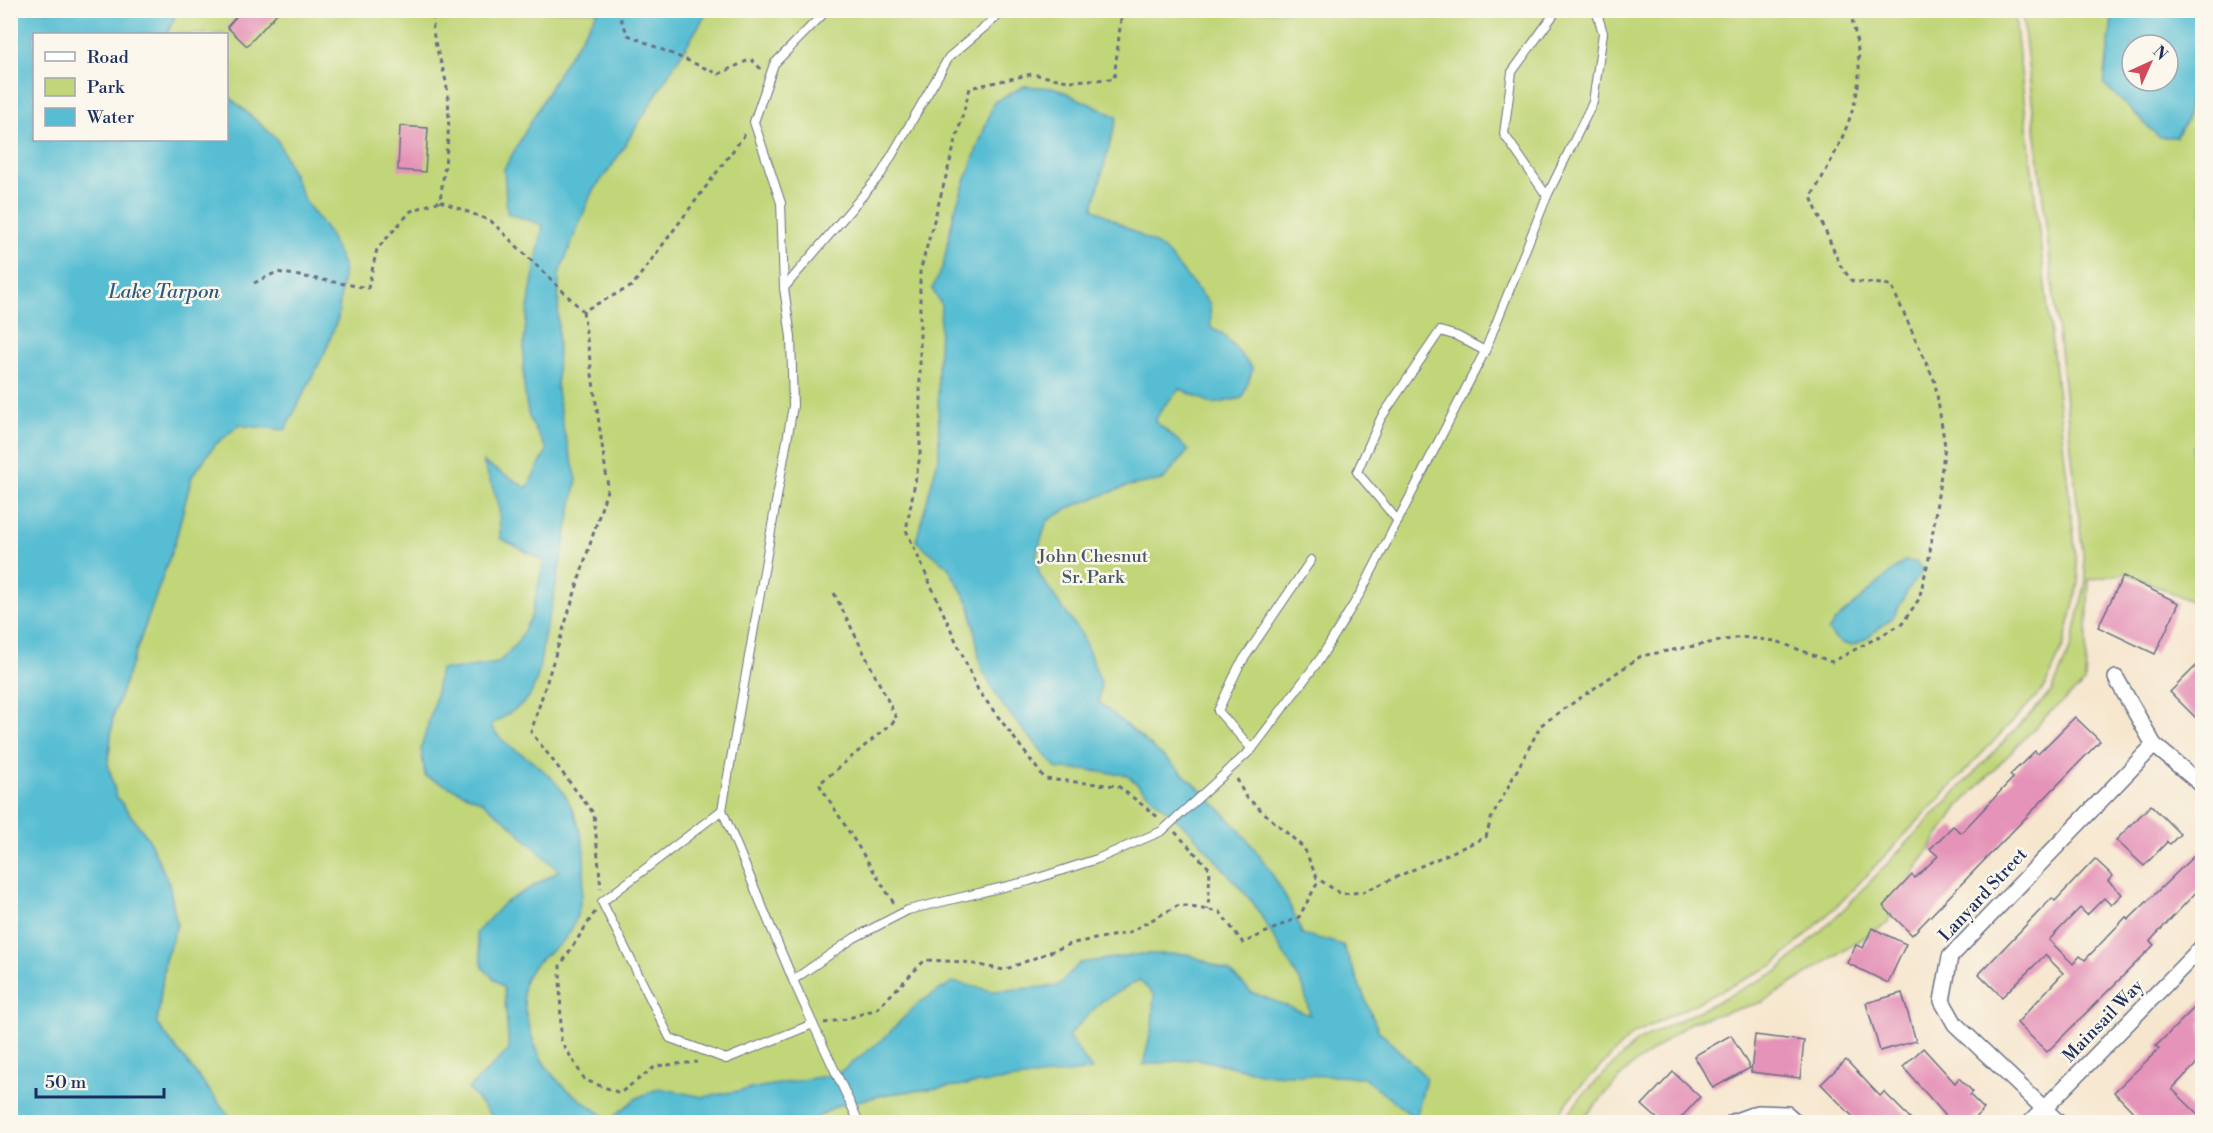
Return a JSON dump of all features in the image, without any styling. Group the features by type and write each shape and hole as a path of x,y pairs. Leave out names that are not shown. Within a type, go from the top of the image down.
{"street":[{"path":"2116,678 2154,745 2202,785"},
{"name":"Lanyard Street","path":"2058,1122 1955,1024 1942,1002 1950,957 2154,745"},
{"name":"Mainsail Way","path":"2031,1122 2202,947"},
{"path":"1733,1122 1758,1113 1786,1114 1796,1122"}],"lane":[{"path":"827,10 774,64 754,122 782,202 784,288 791,338 793,406 722,810 793,980 859,1122"},
{"path":"784,288 881,174 949,57 1005,10"},
{"path":"1546,196 1504,134 1512,72 1557,10"},
{"path":"793,980 854,938 900,914 1029,880 1097,859 1162,831 1252,749 1320,659 1361,592 1485,351 1546,196 1593,102 1603,33 1596,10"},
{"path":"1398,521 1357,472 1381,418 1440,331 1457,336 1485,351"},
{"path":"1252,749 1218,711 1239,666 1311,560"},
{"path":"722,810 602,902 670,1038 726,1059 813,1024"}],"path":[{"path":"434,10 433,39 446,82 449,132 440,201"},
{"path":"617,10 628,36 683,57 719,74 751,59 759,69 771,70"},
{"path":"1122,10 1114,79 1068,81 1032,74 970,88 920,272 920,456 906,530 978,690 1045,778 1118,786 1170,823 1210,869 1208,910"},
{"path":"1238,762 1237,782 1245,796 1304,848 1319,880 1341,894 1363,892 1486,837 1491,819 1541,725 1641,656 1741,637 1776,641 1832,662 1902,624 1920,599 1929,558 1945,446 1935,382 1892,285 1852,281 1840,265 1811,197 1833,160 1857,90 1860,66 1850,10"},
{"path":"583,311 632,286 754,122"},
{"path":"254,283 277,272 368,288 376,249 411,211 440,201 490,220 583,311 608,487 531,732 594,814 602,902 560,966 561,1041 585,1080 620,1093 656,1066 726,1059"},
{"path":"834,593 897,719 819,784 900,914"},
{"path":"813,1024 846,1019 877,1009 925,960 964,962 1004,970 1073,943 1128,933 1179,905 1220,912 1243,943 1267,934 1299,916 1319,880"}],"green space":[{"name":"John Chesnut Sr. Park","path":"177,11 2014,11 2079,583 2064,644 2046,686 1842,901 1774,965 1633,1034 1575,1092 1553,1122 234,1122 157,1024 165,960 177,925 169,884 148,838 116,796 108,764 113,716 175,542 192,476 215,445 239,425 285,429 325,352 338,318 328,232 305,201 277,139 228,96 228,33 167,33"},
{"path":"2022,11 2113,11 2104,84 2120,93 2187,120 2192,79 2202,68 2202,443 2194,445 2193,471 2202,482 2202,635 2199,635 2193,602 2127,573 2089,580 2085,683 2050,712 1959,806 1917,867 1887,923 1763,1002 1691,1022 1628,1069 1582,1120 1569,1113 1581,1097 1637,1041 1777,972 1847,906 2052,691 2072,645 2086,581"}],"water":[{"name":"Lake Tarpon","path":"10,11 177,11 167,33 33,33 33,141 228,141 228,96 277,139 305,201 328,232 344,267 338,318 325,352 285,430 239,425 215,445 192,476 175,542 113,716 108,764 116,796 148,838 169,884 177,925 165,960 157,1024 234,1122 11,1122"},
{"path":"598,11 708,11 612,166 592,192 559,274 557,391 564,432 577,479 547,621 538,676 529,697 491,725 500,738 554,780 566,796 574,813 583,845 583,886 573,926 562,942 530,971 524,986 524,1005 531,1034 545,1065 565,1088 610,1120 635,1099 659,1088 703,1097 837,1074 883,1039 917,1004 953,982 993,991 1057,986 1080,963 1141,954 1188,954 1230,972 1251,992 1310,1015 1303,986 1254,904 1193,834 1127,775 1057,769 1002,705 981,667 970,605 948,567 916,541 939,456 938,372 941,304 932,289 943,266 954,212 994,102 1024,86 1056,88 1117,117 1093,208 1164,249 1210,304 1211,328 1223,334 1253,369 1242,398 1213,404 1180,389 1163,407 1155,421 1189,450 1163,480 1128,486 1073,506 1047,521 1036,556 1040,576 1082,635 1101,682 1099,702 1188,778 1242,834 1266,864 1286,898 1302,934 1343,945 1378,1030 1426,1077 1416,1119 1362,1077 1265,1074 1197,1059 1143,1065 1152,1027 1154,995 1139,980 1102,1001 1068,1036 1092,1070 888,1094 836,1106 810,1122 497,1122 468,1089 509,1050 504,988 483,968 476,933 504,903 559,871 511,825 481,801 425,776 421,748 434,704 440,669 498,663 517,643 531,617 544,561 500,538 499,505 483,462 527,488 547,450 528,413 523,366 526,319 543,225 507,213 504,169 562,67"},
{"path":"2113,11 2202,11 2202,68 2192,79 2187,119 2176,137 2159,137 2104,84"},
{"path":"2202,443 2202,482 2194,469 2193,460 2194,445"},
{"path":"1904,561 1917,562 1923,572 1910,587 1892,618 1858,643 1847,645 1841,643 1828,631 1835,621"}],"building":[{"path":"242,10 280,10 247,46 227,27"},
{"path":"400,126 428,128 425,172 398,170"},
{"path":"2123,576 2179,603 2155,654 2098,627"},
{"path":"2202,660 2202,724 2170,692"},
{"path":"2075,717 2100,741 1912,935 1883,906 1912,875 1915,878 1938,856 1930,849 1953,826 1961,833 2013,778 2010,775 2035,751 2038,754"},
{"path":"2151,805 2180,834 2170,844 2167,842 2144,866 2116,840"},
{"path":"2202,848 2202,886 2150,941 2154,945 2047,1052 2017,1023 2063,973 2045,955 2002,997 1979,974 2052,898 2055,901 2095,859 2113,876 2108,881 2122,894 2111,905 2104,898 2087,915 2080,908 2049,940 2073,964 2080,956 2085,960 2126,917 2128,920"},
{"path":"1872,928 1906,944 1888,983 1847,963 1856,945 1863,948"},
{"path":"1902,993 1916,1041 1880,1051 1866,1003"},
{"path":"2202,1000 2202,1058 2172,1089 2202,1118 2202,1122 2143,1122 2114,1092 2159,1049 2156,1046"},
{"path":"1731,1035 1750,1068 1713,1088 1694,1056"},
{"path":"1755,1035 1804,1041 1800,1078 1751,1072"},
{"path":"1923,1048 1955,1083 1959,1078 1973,1092 1970,1095 1984,1109 1970,1122 1951,1122 1903,1067"},
{"path":"1846,1060 1880,1096 1884,1092 1914,1122 1858,1122 1821,1084"},
{"path":"1673,1072 1700,1097 1677,1122 1661,1122 1642,1105"}]}
